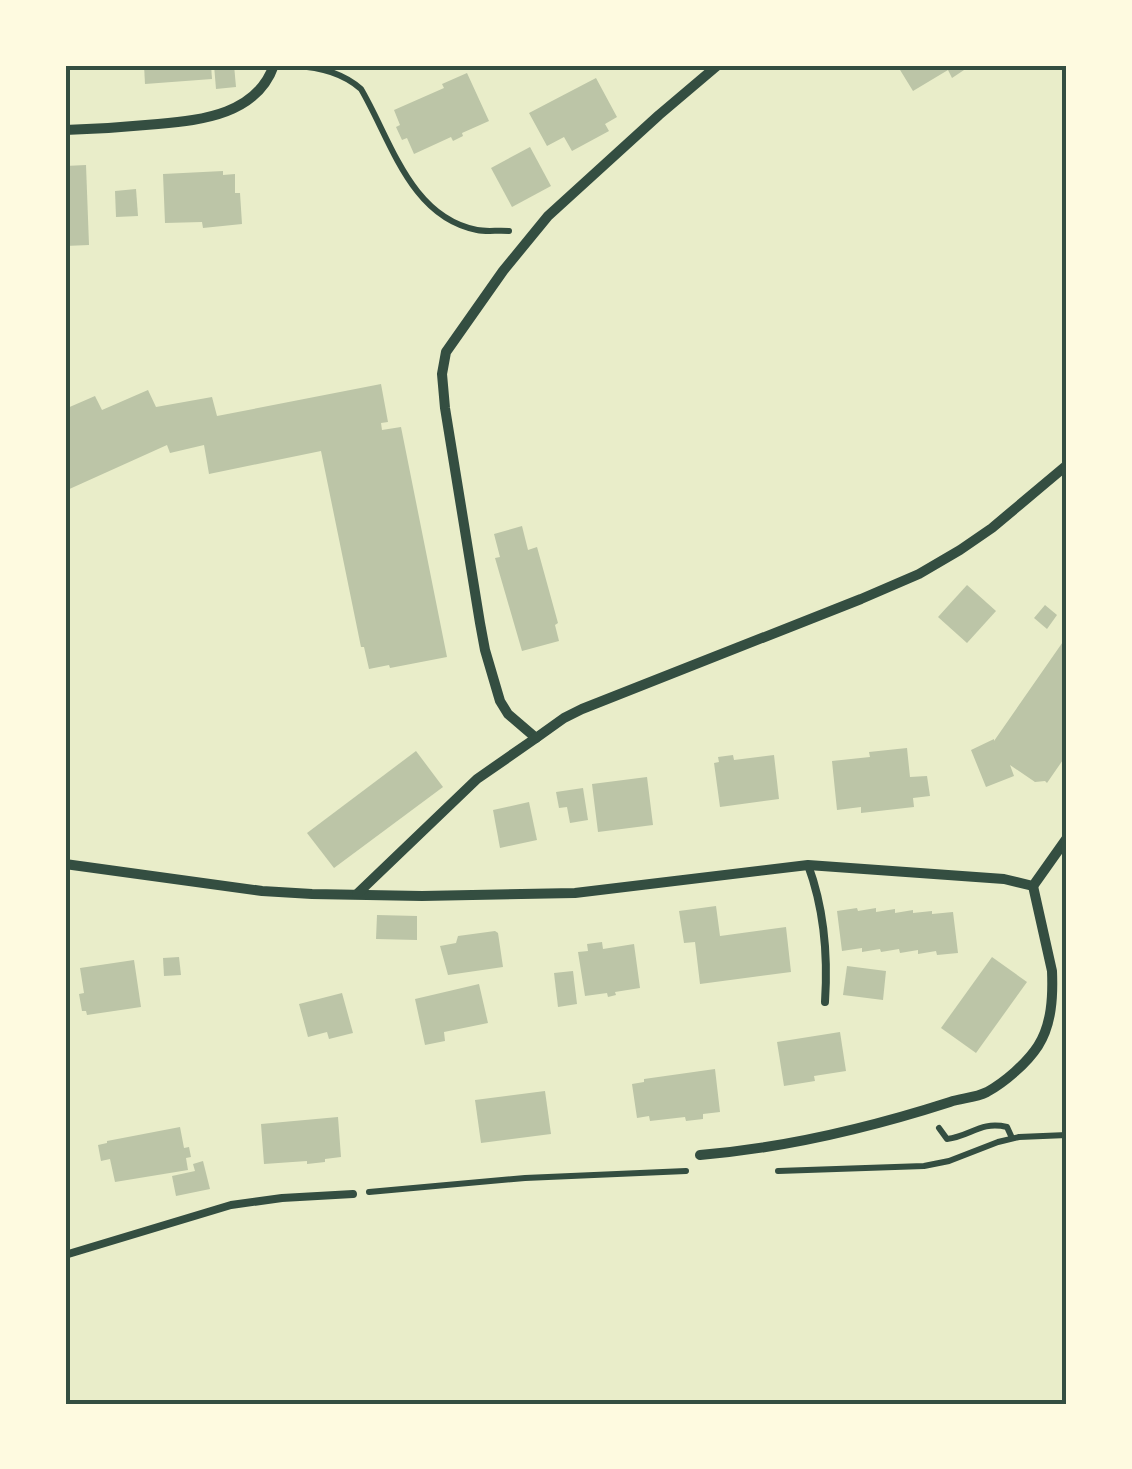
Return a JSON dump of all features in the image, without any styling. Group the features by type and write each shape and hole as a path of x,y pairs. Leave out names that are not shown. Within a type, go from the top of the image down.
{"street":[{"path":"65,130 213,118 232,111 262,88 274,65"},
{"path":"536,738 508,714 500,701 485,650 445,408 442,374 446,352 548,216 718,65"},
{"path":"357,894 478,779 564,718 919,574 992,528 1067,464"},
{"path":"700,1154 794,1142 936,1107 989,1091 1026,1062 1046,1030 1052,970 1033,886 1067,838"},
{"path":"65,864 262,892 312,894 575,893 808,866 1004,879 1033,886"}],"lane":[{"path":"808,866 818,891 822,922 824,1002"},
{"path":"65,1254 231,1206 353,1194"}],"path":[{"path":"274,65 312,67 351,80 368,102 404,174 420,194 450,219 480,230 531,236"},
{"path":"936,1107 938,1127 946,1138 991,1124 1007,1127 1012,1138"}],"building":[{"path":"144,65 211,65 212,79 145,84"},
{"path":"214,65 234,65 236,87 216,89"},
{"path":"897,65 961,65 964,70 952,78 948,70 913,91"},
{"path":"467,73 489,121 453,141 451,137 414,154 407,138 402,140 396,127 400,125 394,110"},
{"path":"596,78 617,117 605,124 609,131 572,151 564,137 547,146 529,113"},
{"path":"530,147 551,186 512,207 491,168"},
{"path":"86,165 89,245 65,246 65,166"},
{"path":"223,171 223,175 235,174 242,224 203,228 202,222 165,223 163,174"},
{"path":"136,189 138,216 116,217 115,191"},
{"path":"381,384 388,422 381,423 382,430 401,427 447,657 369,669 361,647 321,451 209,474 204,445 170,453 167,445 65,491 65,409 95,396 102,410 148,390 156,407 212,397 217,416"},
{"path":"522,526 528,550 537,547 558,623 555,625 559,641 522,651 495,558 500,557 494,534"},
{"path":"967,585 996,611 967,643 938,617"},
{"path":"1045,605 1057,615 1047,629 1034,618"},
{"path":"1067,636 1067,754 1047,783 1035,782 1010,765 1014,776 986,787 971,750 994,741"},
{"path":"907,748 910,777 927,776 930,796 913,798 914,807 861,813 861,807 837,810 832,761"},
{"path":"416,751 443,787 334,868 307,833"},
{"path":"733,755 734,760 774,755 779,799 720,807 714,763 719,762 718,757"},
{"path":"647,777 653,825 598,832 592,784"},
{"path":"583,788 588,820 570,823 567,807 559,808 556,792"},
{"path":"529,802 537,840 500,848 493,810"},
{"path":"716,906 720,936 786,927 791,972 700,984 695,942 684,943 679,911"},
{"path":"876,908 876,912 895,909 895,913 953,912 958,953 900,953 899,949 862,952 862,948 842,951 837,911"},
{"path":"377,915 417,916 417,940 376,939"},
{"path":"495,931 503,967 448,975 440,946 456,943 458,936"},
{"path":"602,942 603,949 634,944 640,988 608,997 607,993 585,996 578,952 588,951 587,944"},
{"path":"179,957 181,975 164,976 163,958"},
{"path":"992,957 1027,982 976,1053 941,1028"},
{"path":"134,960 141,1007 87,1015 82,1011 80,968"},
{"path":"847,966 886,971 883,1000 843,995"},
{"path":"573,971 577,1004 558,1007 554,973"},
{"path":"479,984 488,1023 444,1032 445,1041 425,1045 415,999"},
{"path":"342,993 353,1033 329,1039 327,1032 308,1037 299,1004"},
{"path":"840,1032 846,1071 784,1086 777,1042"},
{"path":"715,1069 720,1112 686,1121 685,1117 650,1121 649,1116 637,1118 632,1084"},
{"path":"545,1091 551,1134 481,1143 475,1100"},
{"path":"338,1117 341,1157 307,1164 264,1164 261,1124"},
{"path":"180,1127 184,1148 189,1147 191,1157 186,1158 188,1170 115,1182 110,1159 101,1161 98,1145 107,1141"},
{"path":"203,1161 210,1189 176,1196 172,1176 195,1171 193,1164"}]}
